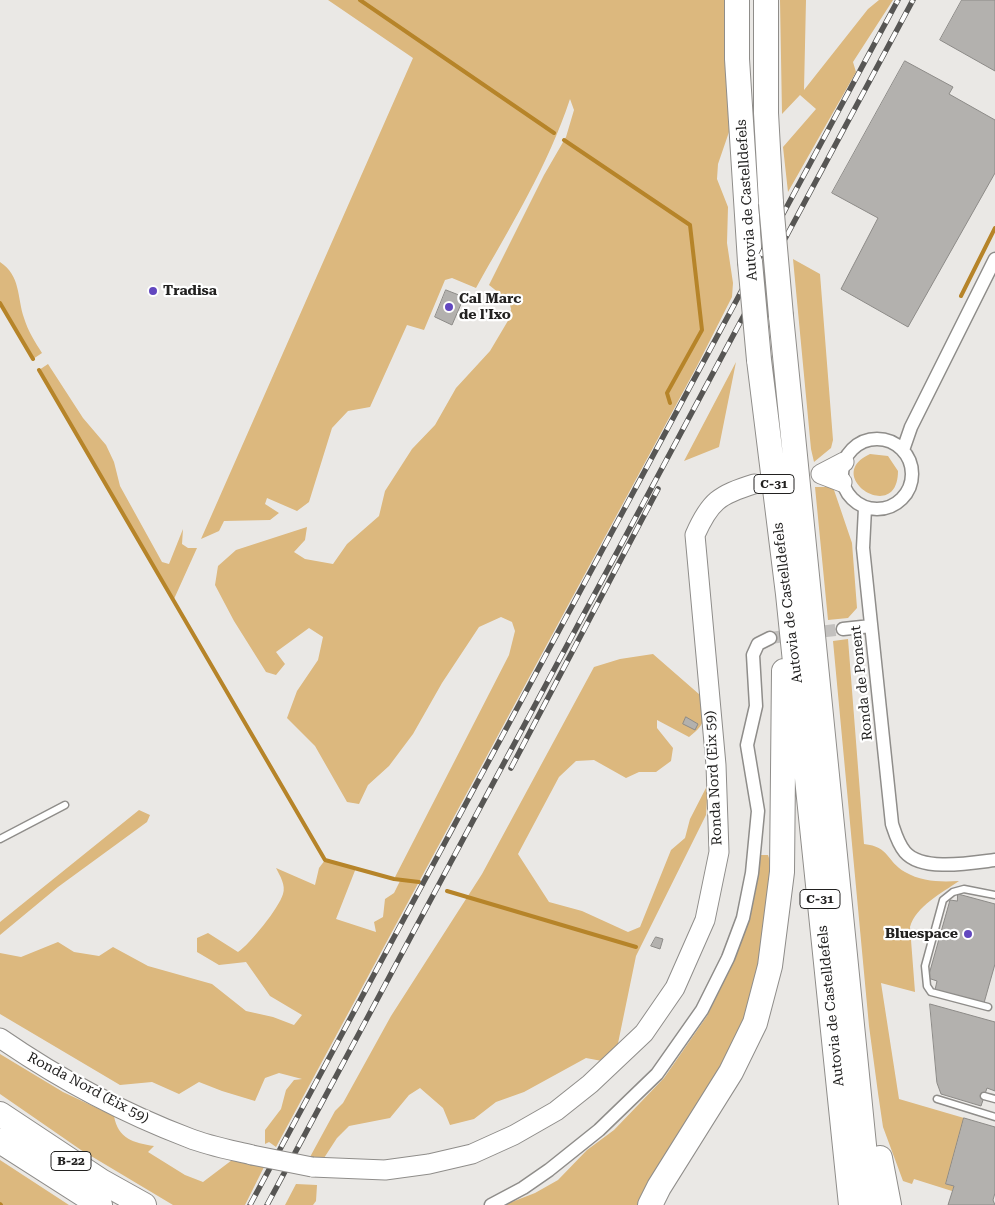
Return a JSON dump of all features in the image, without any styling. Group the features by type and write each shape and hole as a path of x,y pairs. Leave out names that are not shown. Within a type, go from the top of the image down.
{"highway":[{"name":"Autovia de Castelldefels","path":"737,0 737,59 758,360 788,594 851,1205"},
{"name":"Autovia de Castelldefels","path":"766,0 766,104 771,203 870,1205"},
{"path":"650,1205 659,1187 730,1072 755,1023 770,966 782,872 782,716 788,594"},
{"path":"847,967 878,1133 882,1175 889,1205"},
{"name":"B-22","path":"0,1114 101,1181 144,1205"},
{"path":"878,1133 890,1166 898,1205"},
{"name":"B-22","path":"0,1141 100,1205"}],"main road":[{"path":"842,482 821,474 844,462"},
{"name":"Ronda Nord (Eix 59)","path":"0,1038 22,1053 127,1112 191,1139 252,1155 312,1166 385,1170 430,1164 472,1154 514,1135 556,1111 590,1084 644,1033 675,988 705,920 719,852 716,765 695,535 705,512 716,500 735,490 754,484"}],"street":[{"path":"903,450 911,427 995,259"},
{"path":"890,442 911,427"},
{"path":"842,482 850,498 866,508 887,508 905,496 913,476 911,465 903,450 890,442 870,440 859,444 850,452 844,462"},
{"name":"Ronda de Ponent","path":"866,508 863,548 892,824 905,853 916,861 930,865 995,861"},
{"path":"843,628 871,626"},
{"path":"491,1205 523,1188 549,1170 599,1130 657,1074 702,1010 728,958 743,918 752,873 758,811 747,745 756,706 753,655 758,644 770,638"}],"lane":[{"path":"0,840 66,805"},
{"path":"988,1007 931,992 927,986 925,966 943,900 953,892 964,889 995,895"},
{"path":"984,1096 995,1099"},
{"path":"937,1099 995,1117"}],"shaded area":[{"path":"328,0 725,0 729,132 718,164 717,179 728,207 727,243 733,283 732,297 696,368 276,1147 269,1142 265,1144 265,1130 281,1109 286,1090 294,1080 302,1079 279,1073 265,1078 255,1101 199,1082 179,1094 152,1082 120,1085 0,1014 0,953 21,957 58,942 74,952 99,956 113,947 148,966 212,984 246,1011 273,1017 294,1025 302,1015 270,996 246,962 219,965 197,952 197,938 208,933 238,952 250,942 264,925 283,894 284,887 276,868 315,885 319,868 325,860 356,868 336,919 376,932 374,922 383,917 385,899 394,893 400,881 394,879 509,655 515,631 512,622 501,617 479,627 442,683 413,734 389,766 368,785 359,804 347,802 315,746 287,718 297,691 318,660 323,637 309,628 276,652 285,664 276,675 266,672 234,621 215,585 218,566 236,550 307,527 305,540 294,552 305,559 333,564 347,544 379,516 385,491 412,449 435,425 456,388 490,351 509,319 511,309 509,301 489,285 544,175 566,137 574,110 570,99 540,172 476,288 452,278 445,280 424,330 407,325 370,407 348,411 332,428 309,502 297,511 267,498 265,504 279,513 270,520 224,521 219,531 201,539 413,58"},
{"path":"780,0 806,0 804,90 868,9 879,0 893,0 853,62 856,72 788,192 783,147 816,109 800,95 782,114"},
{"path":"793,259 820,274 833,440 831,448 814,462 811,449"},
{"path":"0,262 12,274 15,280 26,323 42,353 33,359 0,303"},
{"path":"736,362 719,447 684,461"},
{"path":"48,364 83,418 106,445 114,462 120,486 162,562 169,564 183,529 182,544 188,548 197,548 174,599 39,370"},
{"path":"870,454 888,456 898,471 895,487 887,495 876,496 857,484 854,474 857,463"},
{"path":"826,484 834,490 852,543 857,608 848,618 828,620 815,487 825,487"},
{"path":"848,639 864,844 879,848 899,868 918,878 932,881 959,881 924,906 913,919 910,927 915,992 881,983 899,1099 964,1118 946,1184 954,1186 952,1191 914,1179 912,1184 903,1181 883,1127 869,1026 833,641"},
{"path":"653,654 700,695 703,719 700,727 689,737 657,720 657,728 673,748 671,761 656,772 639,772 626,778 594,760 576,761 559,777 518,854 549,902 582,911 628,932 640,927 671,850 685,838 690,819 708,784 706,815 636,956 616,1053 602,1061 586,1058 524,1092 496,1102 474,1119 450,1125 443,1108 420,1088 409,1095 390,1118 349,1126 337,1138 324,1158 310,1157 335,1111 343,1103 391,1016 482,874 594,667 620,659"},
{"path":"139,810 150,815 147,822 58,887 0,935 0,922"},
{"path":"760,855 768,855 774,873 762,977 739,1040 642,1205 504,1205 535,1193 558,1180 587,1150 614,1130 664,1078 707,1016 732,965 752,906"},
{"path":"0,1054 63,1092 114,1116 116,1124 123,1135 134,1141 154,1146 148,1152 185,1175 203,1182 236,1157 267,1161 245,1205 173,1205 81,1150 0,1094"},
{"path":"0,1160 69,1205 0,1205"},
{"path":"296,1184 317,1185 316,1201 313,1205 285,1205"}],"building":[{"path":"962,0 995,0 995,71 940,40"},
{"path":"905,61 953,87 949,94 995,120 995,173 908,327 841,289 878,218 832,193"},
{"name":"Cal Marc de l'Ixo","path":"446,290 464,297 452,325 435,317"},
{"path":"686,717 698,724 695,730 683,724"},
{"name":"Bluespace","path":"958,894 995,904 995,964 984,1003 935,990 937,981 928,978 950,900 957,901"},
{"path":"656,937 663,939 660,949 651,946"},
{"path":"930,1004 995,1022 995,1091 987,1088 981,1106 941,1094 937,1083"},
{"path":"964,1118 995,1127 995,1193 993,1200 995,1205 948,1205 954,1186 946,1184"}],"waterway":[{"path":"360,0 554,133"},
{"path":"564,140 690,225 702,330 667,393 670,403"},
{"path":"961,296 995,228"},
{"path":"0,303 33,359"},
{"path":"39,370 325,860 394,879 419,882"},
{"path":"447,891 636,947"}],"tunnel":[{"path":"770,638 843,629"}],"railway":[{"path":"250,1205 898,0"},
{"path":"267,1205 913,0"},
{"path":"511,768 658,489"}],"place":[{"name":"Tradisa","path":"153,291"},
{"name":"Cal Marc de l'Ixo","path":"449,307"},
{"name":"Bluespace","path":"968,934"}]}
